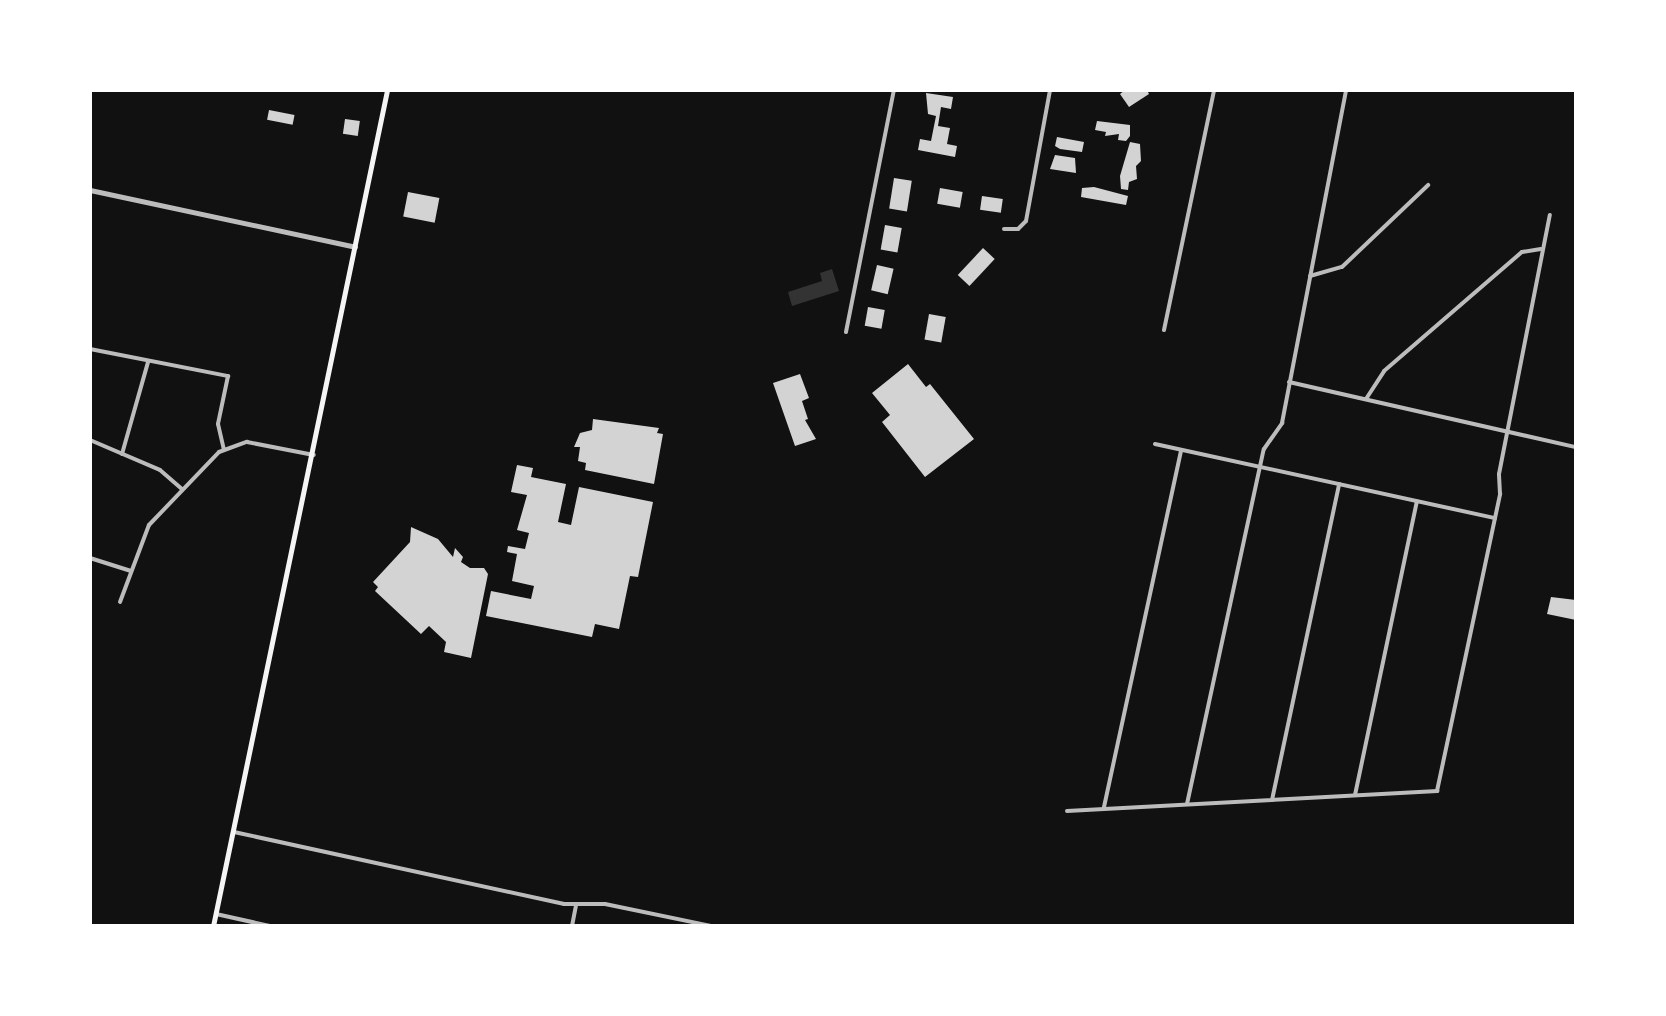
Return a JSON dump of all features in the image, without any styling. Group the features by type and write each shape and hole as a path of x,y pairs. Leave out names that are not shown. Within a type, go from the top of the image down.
{"main road":[{"path":"213,926 314,456 386,90"}],"street":[{"path":"846,332 894,90"},
{"path":"1004,229 1018,229 1026,221 1050,90"},
{"path":"1164,330 1214,90"},
{"path":"1188,804 1264,449 1282,423 1346,90"},
{"path":"1310,276 1342,268 1428,186"},
{"path":"90,190 356,247"},
{"path":"1067,811 1437,791 1495,518 1550,215"},
{"path":"1366,400 1384,372 1508,264 1522,252 1542,249"},
{"path":"90,349 228,376 218,424 224,449"},
{"path":"122,454 148,360"},
{"path":"1288,382 1576,447"},
{"path":"90,440 160,470 182,489"},
{"path":"120,602 149,524 224,449 253,442 314,456"},
{"path":"1155,444 1495,518"},
{"path":"1104,809 1181,450"},
{"path":"1272,800 1338,484"},
{"path":"1354,796 1417,501"},
{"path":"90,558 131,571"},
{"path":"234,832 577,904 606,904 712,926"},
{"path":"572,926 577,904"},
{"path":"216,914 270,926"}],"shaded area":[{"path":"832,269 839,291 792,306 788,292 822,281 820,273"}],"building":[{"path":"1125,90 1147,90 1149,94 1129,107 1120,94"},
{"path":"926,93 953,97 951,109 941,107 938,126 950,128 947,144 957,146 955,157 918,150 920,139 931,141 936,116 928,114"},
{"path":"269,110 295,115 293,125 267,120"},
{"path":"345,119 360,121 358,136 343,134"},
{"path":"1097,121 1130,125 1130,136 1126,141 1118,140 1119,134 1105,136 1106,132 1095,130"},
{"path":"1057,137 1084,142 1082,152 1055,146"},
{"path":"1130,142 1140,144 1141,161 1136,166 1137,179 1129,182 1128,190 1121,189 1120,176"},
{"path":"1055,155 1075,158 1076,173 1050,169"},
{"path":"894,178 912,181 907,211 889,209"},
{"path":"1094,187 1128,196 1126,205 1081,197 1082,188"},
{"path":"940,188 963,192 960,208 937,204"},
{"path":"408,192 439,198 435,223 403,217"},
{"path":"982,196 1003,199 1001,213 980,210"},
{"path":"885,225 902,228 897,253 881,250"},
{"path":"983,248 995,259 969,286 958,275"},
{"path":"877,265 894,269 888,294 871,290"},
{"path":"868,307 885,310 881,329 865,326"},
{"path":"929,314 946,317 941,343 924,340"},
{"path":"908,364 926,387 930,384 974,439 925,477 882,422 890,415 872,393"},
{"path":"800,374 809,398 802,401 808,419 805,420 816,439 795,446 773,383"},
{"path":"593,419 659,428 657,433 663,434 654,484 585,470 586,463 578,461 580,447 574,447 580,433 592,430"},
{"path":"517,465 533,468 531,477 566,484 558,522 571,525 579,487 653,502 638,577 630,576 619,629 595,624 592,637 486,616 491,591 531,599 534,586 512,581 517,554 507,552 508,546 525,549 529,533 517,530 527,495 511,492"},
{"path":"411,527 438,539 453,557 455,548 463,557 461,562 470,568 484,568 488,574 471,658 444,652 446,642 429,626 421,634 375,591 378,587 373,582 410,542"},
{"path":"1551,597 1576,600 1576,620 1547,614"}]}
